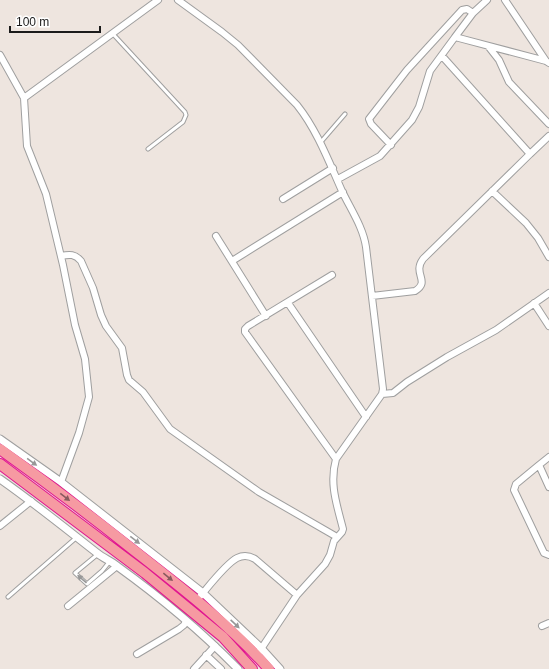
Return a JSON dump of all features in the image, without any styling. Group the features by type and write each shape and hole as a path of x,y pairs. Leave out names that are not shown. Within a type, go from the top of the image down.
{"highway":[{"path":"0,449 200,597 233,632 259,652 269,669"},
{"path":"0,464 145,573 223,637 252,669"}],"street":[{"path":"24,98 158,0"},
{"path":"178,0 222,32 248,54 297,105 304,114 320,143 365,239 383,389 382,394 336,459 332,471 343,529 342,532 336,537 330,555 325,564 297,595 259,652 280,669"},
{"path":"338,179 380,156 391,145 416,114 428,76 433,67 473,13 487,0"},
{"path":"505,0 547,62"},
{"path":"391,145 371,124 369,119 407,70 462,10 467,9 473,13"},
{"path":"454,37 547,62"},
{"path":"488,46 498,60 510,82 549,124"},
{"path":"0,55 24,98 27,146 46,194 61,256 75,325 85,359 89,397 79,433 61,482"},
{"path":"442,56 530,154"},
{"path":"372,296 415,291 419,288 422,285 422,281 418,269 423,259 549,136"},
{"path":"282,199 332,168"},
{"path":"492,191 526,223 538,238 549,256"},
{"path":"232,261 343,192"},
{"path":"216,236 266,316"},
{"path":"61,256 70,254 78,258 81,262 93,288 103,321 122,348 129,380 143,392 170,429 259,492 336,537"},
{"path":"332,275 245,329 246,335 336,459"},
{"path":"382,394 393,393 407,382 447,357 496,330 549,293"},
{"path":"288,303 366,417"},
{"path":"534,303 549,326"},
{"path":"0,439 61,482 200,597 232,561 244,556 255,559 297,595"},
{"path":"549,457 516,484 514,490 544,553 549,556"},
{"path":"539,465 549,487"},
{"path":"0,479 117,566 186,621 215,646 238,669"},
{"path":"0,526 31,501"},
{"path":"68,606 117,566"},
{"path":"137,654 179,629 186,621"},
{"path":"542,626 549,623"},
{"path":"194,669 215,646"},
{"path":"206,655 221,669"}],"lane":[{"path":"113,34 185,112 186,115 184,122 148,149"},
{"path":"320,143 345,114"},
{"path":"8,597 77,537"},
{"path":"99,554 75,573 87,584 102,571 110,561"}]}
